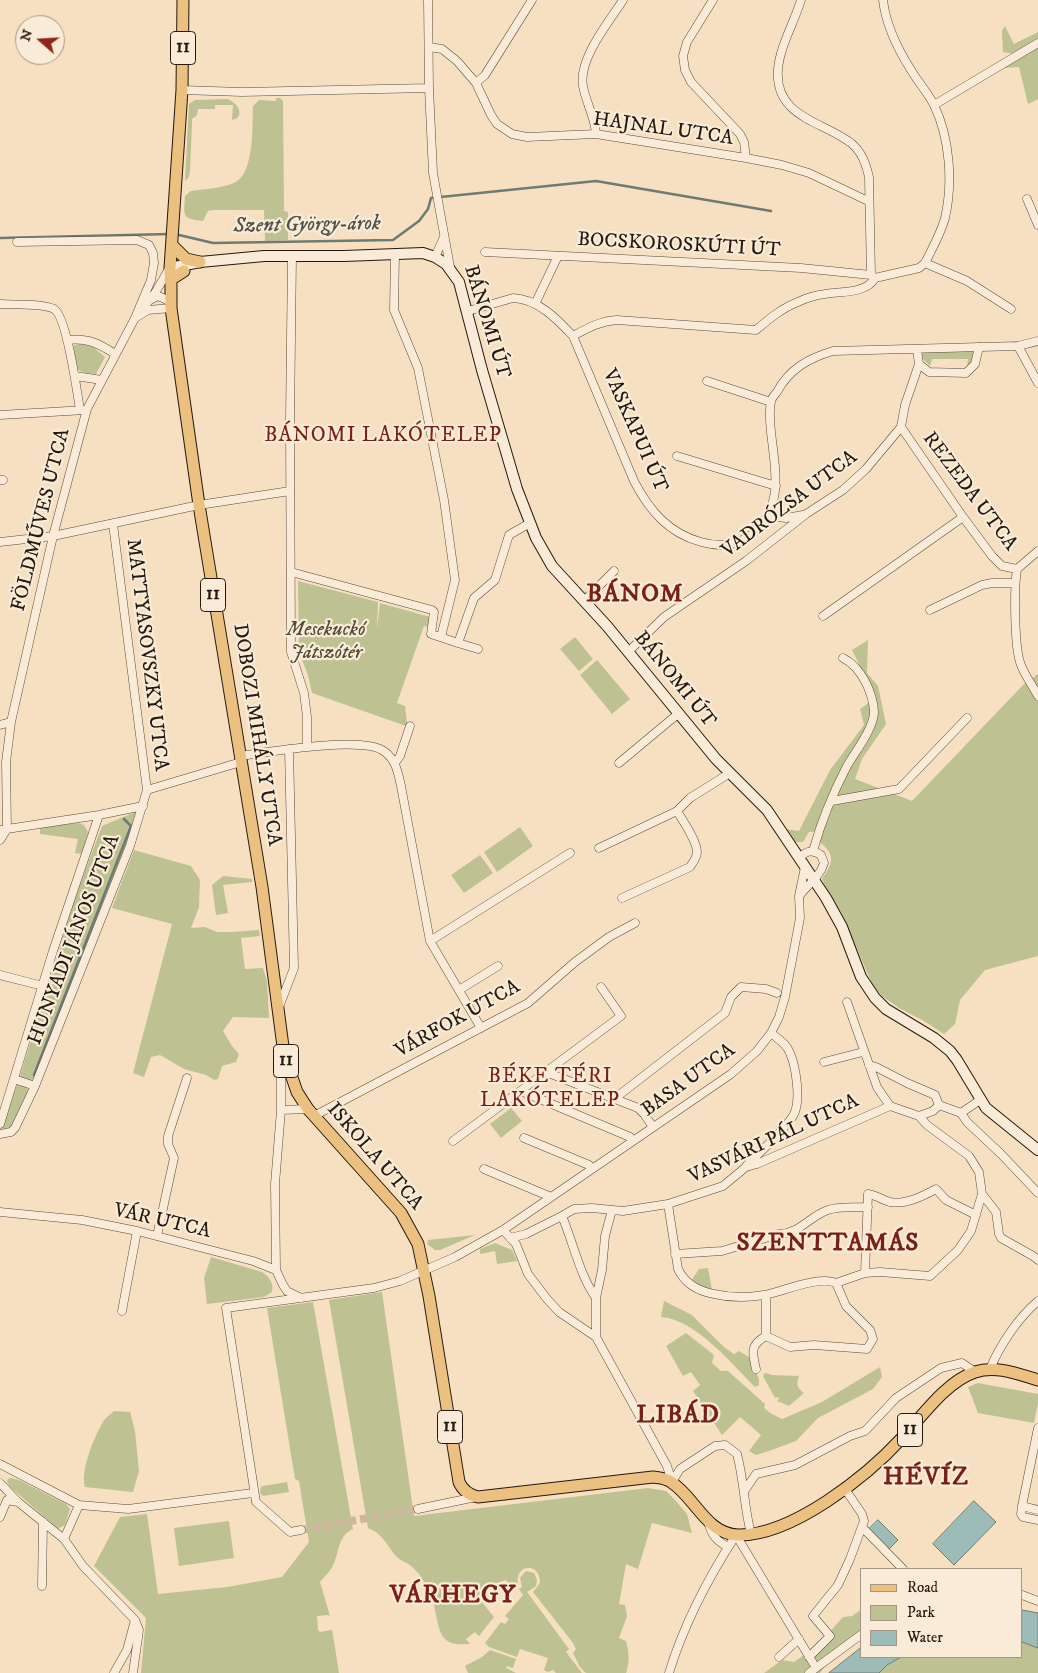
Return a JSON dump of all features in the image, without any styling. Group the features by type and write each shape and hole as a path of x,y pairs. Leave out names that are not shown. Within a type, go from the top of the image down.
{"main road":[{"name":"11","path":"182,90 183,0"},
{"name":"DOBOZI MIHÁLY UTCA","path":"182,90 170,274 171,306 199,505 262,886 284,1054 297,1092 311,1113"},
{"path":"173,238 186,259 200,262"},
{"path":"170,274 200,262 264,256 344,256 423,253 435,257 450,267"},
{"path":"170,274 231,259"},
{"name":"BÁNOMI ÚT","path":"450,267 459,282 482,370 517,489 543,552 552,566 585,600 716,759 767,810 814,879 840,922 861,977 875,998 886,1009 934,1038 950,1051 986,1108 1038,1150"},
{"name":"ISKOLA UTCA","path":"311,1113 402,1214 418,1244 424,1270"},
{"name":"11","path":"424,1270 459,1482 465,1491 478,1497"},
{"name":"11","path":"672,1482 708,1521 724,1531 736,1535 774,1529 811,1511 844,1489 882,1458 958,1380 975,1372 990,1369 1038,1380"},
{"path":"478,1497 647,1477 663,1478 672,1482"}],"street":[{"path":"182,90 242,92 429,88 428,0"},
{"path":"476,83 485,75 532,0"},
{"path":"596,134 594,116 582,83 583,73 590,52 623,0"},
{"path":"713,0 687,42 683,56 685,70 691,82 740,134 744,142 746,158"},
{"path":"573,336 594,324 606,320 756,330 775,314 798,302 824,294 855,290 872,282 868,201 869,177 865,162 851,144 791,108 779,90 777,79 779,61 801,0"},
{"path":"873,276 919,268 925,263 944,219 948,184 948,163 943,132 934,105 898,46 887,23 883,0"},
{"path":"934,105 1038,43"},
{"name":"HAJNAL UTCA","path":"429,47 442,49 457,62 476,83 491,115 504,131 512,134 527,137 596,134 746,158 782,165 809,173 868,201"},
{"name":"BÁNOMI ÚT","path":"429,88 435,192 450,267"},
{"path":"1027,199 1038,225"},
{"path":"435,257 444,236"},
{"name":"FÖLDMŰVES UTCA","path":"3,830 6,762 11,722 84,410 135,318 151,280 154,263 153,253 149,245 137,240 17,242"},
{"name":"BOCSKOROSKÚTI ÚT","path":"485,252 801,268 873,276"},
{"path":"395,254 394,310 418,368 444,500 455,580 441,637"},
{"path":"292,256 291,652 304,693 307,717 307,747"},
{"path":"535,304 558,256"},
{"path":"925,263 967,281 1011,309"},
{"name":"FÖLDMŰVES UTCA","path":"135,318 170,274"},
{"path":"148,301 158,296 171,306"},
{"name":"VASKAPUI ÚT","path":"468,312 513,298 523,299 535,304 555,318 573,336 634,481 644,500 658,519 695,540 723,545 736,543 748,537 769,516"},
{"name":"FÖLDMŰVES UTCA","path":"0,304 47,306 57,312 61,318 84,410"},
{"path":"135,318 148,310 171,306"},
{"path":"67,340 82,339 93,342 115,354"},
{"path":"806,514 786,518 769,516 776,486 770,423 771,402 781,384 801,364 816,356 833,351 1018,346 1038,341"},
{"path":"1018,346 1038,383"},
{"path":"919,364 929,372 966,373 975,364 979,347"},
{"path":"901,427 904,405 919,364 917,349"},
{"path":"75,376 102,380"},
{"path":"707,381 771,402"},
{"path":"0,415 84,410"},
{"name":"VADRÓZSA UTCA","path":"628,652 664,617 746,561 806,514 843,490 866,470 901,427"},
{"name":"REZEDA UTCA","path":"901,427 963,517 999,563 1002,566 1017,569"},
{"path":"677,456 776,486"},
{"path":"0,542 53,536 199,505 290,491"},
{"path":"823,616 963,517"},
{"path":"458,643 474,598 496,580 509,535 530,523"},
{"name":"MATTYASOVSZKY UTCA","path":"113,524 147,790"},
{"path":"1038,550 1017,569 1014,583 1017,646 1021,665 1038,696"},
{"path":"585,600 614,571"},
{"path":"291,572 432,610 434,612 432,634 478,649"},
{"path":"930,610 982,585 1014,583"},
{"path":"813,851 819,830 846,768 871,722 874,712 867,684 854,666 843,658"},
{"path":"619,764 678,713"},
{"path":"832,801 899,789 967,718"},
{"path":"0,725 11,722"},
{"path":"395,762 400,756 410,726"},
{"path":"147,790 241,759 289,749 364,745 373,746 386,752 395,762 401,786 430,941 481,1028"},
{"path":"278,1009 294,968 289,749"},
{"path":"599,848 677,811 690,798 730,773"},
{"name":"HUNYADI JÁNOS UTCA","path":"0,1134 11,1132 16,1128 35,1086 126,855 147,790"},
{"path":"0,840 3,830 143,806"},
{"path":"622,898 690,867 696,860 696,844 677,811"},
{"name":"HUNYADI JÁNOS UTCA","path":"0,1124 99,815"},
{"path":"799,896 809,883 819,875 824,863 821,855 813,851 804,853 802,862"},
{"path":"430,941 570,853"},
{"name":"BASA UTCA","path":"253,1493 226,1308 374,1288 400,1281 424,1270 503,1230 731,1074 757,1051 772,1033 786,996 800,918 799,896 802,862"},
{"name":"VÁRFOK UTCA","path":"311,1113 528,1003 575,962 610,937 634,923"},
{"name":"VÁRFOK UTCA","path":"459,990 498,966"},
{"path":"0,975 43,986"},
{"path":"454,1141 621,1016 601,986"},
{"path":"614,1099 725,1013 731,997 741,987 766,989 777,993"},
{"path":"668,1204 675,1254 682,1277 689,1284 706,1292 728,1297 766,1295 816,1282 832,1281 836,1283 865,1273 880,1272 930,1276 958,1250 971,1231 982,1194 979,1172 969,1156 927,1125 919,1116 890,1106 877,1088 847,1002"},
{"path":"746,1167 790,1120 796,1109 796,1082 790,1052 772,1033"},
{"path":"824,1062 863,1052"},
{"path":"276,1301 282,1294 282,1286 276,1270 275,1184 281,1110 281,1062"},
{"path":"869,1065 935,1094 939,1105"},
{"path":"546,1072 638,1108 653,1127"},
{"path":"157,1236 174,1158 168,1144 168,1136 187,1078"},
{"path":"14,1079 35,1086"},
{"path":"521,1091 630,1137 633,1141"},
{"path":"960,1112 980,1100"},
{"path":"939,1105 960,1112 967,1122 1038,1193"},
{"path":"919,1116 934,1112 939,1105"},
{"name":"VASVÁRI PÁL UTCA","path":"510,1238 526,1234 574,1209 592,1208 623,1211 668,1204 722,1186 746,1167 757,1164 890,1106"},
{"path":"281,1110 311,1113"},
{"path":"524,1138 589,1165 592,1169"},
{"path":"484,1169 551,1197"},
{"path":"865,1273 868,1194 876,1195 889,1202 896,1202 917,1198 936,1189 946,1200 976,1215"},
{"path":"982,1194 996,1212 1001,1238 1038,1260"},
{"path":"675,1254 722,1251 795,1231 815,1216 829,1210 868,1208"},
{"path":"596,1337 596,1298 602,1270 604,1236 612,1210"},
{"name":"VÁR UTCA","path":"0,1212 82,1220 137,1231 253,1261 276,1270"},
{"path":"562,1216 572,1238 587,1286 596,1298"},
{"path":"503,1230 516,1244 528,1274 547,1299 559,1312 596,1337 666,1466 672,1482"},
{"path":"122,1311 137,1231"},
{"path":"766,1336 790,1347 814,1345 864,1350 870,1347 873,1339 870,1330 846,1306 836,1283"},
{"path":"282,1286 301,1298"},
{"path":"766,1295 766,1336"},
{"path":"990,1369 1008,1338 1031,1307 1038,1301"},
{"path":"756,1369 754,1347 758,1340 766,1336"},
{"path":"745,1490 756,1474 795,1465 850,1436 865,1431 896,1398 944,1367 962,1362 975,1372"},
{"path":"1038,1428 1021,1514 1024,1517 1038,1520"},
{"path":"672,1482 680,1469 715,1446 725,1445 737,1454 745,1490 746,1517 750,1534"},
{"path":"0,1464 79,1504 128,1509 253,1493 256,1502 290,1532 302,1530"},
{"path":"0,1483 18,1502 64,1539 83,1566 135,1620 139,1630 132,1673"},
{"path":"669,1673 689,1618 736,1535 811,1660 830,1636 813,1616 838,1586 864,1521 862,1514 844,1489"},
{"path":"418,1509 478,1497"},
{"path":"0,1517 3,1499 18,1502"},
{"path":"64,1539 79,1504"},
{"path":"1022,1506 1038,1510"},
{"path":"708,1521 711,1533 720,1543 728,1547"},
{"path":"42,1586 43,1522"},
{"path":"862,1527 902,1568"},
{"path":"1023,1595 1038,1601"},
{"path":"114,1673 126,1650 135,1620"},
{"path":"809,1673 860,1635"},
{"path":"779,1657 798,1638"}],"green space":[{"path":"1005,26 1014,44 1038,32 1038,99 1028,104 1019,67 1004,68 1020,55 1003,52 1002,31"},
{"path":"276,98 280,98 283,101 284,211 288,212 288,240 265,241 264,210 213,210 208,211 203,221 187,217 184,212 185,196 191,191 224,186 234,183 241,178 246,170 251,148 253,106 259,100 276,101"},
{"path":"228,99 239,110 239,116 236,118 232,120 233,105 215,105 215,109 198,109 197,115 192,119 190,171 189,177 185,181 189,104 195,100"},
{"path":"81,344 93,347 105,357 96,374 78,370 73,348 74,345"},
{"path":"972,350 975,356 971,366 967,366 968,359 932,359 930,366 920,356 921,351"},
{"name":"Mesekuckó Játszótér","path":"298,581 378,602 377,629 380,603 430,617 429,627 424,626 397,703 405,706 406,726 312,693 308,675 299,652"},
{"path":"575,637 593,659 579,671 560,649"},
{"path":"868,640 867,673 878,686 886,724 862,759 855,779 912,801 1024,684 1038,674 1038,956 985,970 960,1000 955,1024 944,1034 899,1008 882,996 873,986 841,912 830,898 822,879 829,868 831,857 819,840 821,831 809,832 803,842 794,842 785,829 799,831 830,770 864,725 860,709 874,699 858,675 860,666 852,650"},
{"path":"597,660 630,699 612,714 580,675"},
{"path":"135,812 138,814 34,1078 30,1081 22,1078 20,1076 76,895 102,826"},
{"path":"78,823 84,825 88,832 82,854 75,853 78,839 40,834 40,827"},
{"path":"520,827 533,846 497,872 484,852"},
{"path":"134,850 191,866 200,880 199,907 191,928 205,927 217,932 259,930 260,936 241,938 245,969 263,968 267,982 269,1018 233,1017 223,1031 239,1054 236,1062 222,1066 218,1079 214,1080 206,1075 184,1069 160,1055 151,1057 144,1077 133,1073 172,924 112,908"},
{"path":"480,855 493,873 464,893 451,875"},
{"path":"223,876 252,879 252,882 223,885 228,913 216,915 212,885"},
{"path":"17,1085 27,1087 28,1092 12,1129 3,1130 2,1128"},
{"path":"511,1108 522,1121 501,1138 490,1124"},
{"path":"475,1235 440,1250 435,1250 427,1244 428,1240"},
{"path":"495,1243 512,1250 517,1261 497,1264 495,1251 480,1254 480,1249"},
{"path":"211,1257 262,1272 270,1280 272,1292 264,1297 207,1304 204,1278"},
{"path":"708,1268 712,1290 708,1290 691,1281 699,1269"},
{"path":"382,1292 414,1516 648,1488 666,1491 687,1514 692,1533 652,1523 638,1569 626,1564 619,1604 625,1605 627,1616 619,1638 626,1641 628,1649 629,1661 626,1673 586,1673 580,1667 573,1653 576,1649 573,1643 533,1592 540,1583 539,1576 532,1568 523,1569 518,1578 518,1585 511,1588 506,1580 494,1584 479,1594 482,1599 481,1601 494,1617 479,1636 475,1632 466,1639 470,1644 456,1644 447,1641 438,1625 432,1598 421,1576 411,1566 397,1557 380,1536 368,1528 329,1300"},
{"path":"664,1301 692,1315 724,1347 734,1354 739,1351 749,1357 759,1379 759,1385 755,1387 724,1355 700,1334 674,1320 661,1317"},
{"path":"313,1302 353,1529 342,1539 333,1566 320,1582 330,1616 317,1616 318,1630 320,1632 332,1629 339,1673 141,1673 146,1618 94,1566 120,1517 147,1514 158,1594 227,1587 282,1577 309,1542 299,1481 295,1479 267,1308"},
{"path":"686,1333 714,1355 712,1363 721,1371 728,1371 765,1404 764,1408 782,1419 822,1402 880,1367 882,1377 873,1389 818,1418 796,1441 756,1455 749,1451 761,1435 740,1417 722,1435 693,1391 700,1385 691,1372 683,1376 666,1346"},
{"path":"765,1373 799,1376 798,1386 804,1393 789,1406 777,1401 778,1397 775,1398 763,1376"},
{"path":"978,1383 1038,1394 1034,1423 978,1413 968,1387"},
{"path":"114,1411 130,1412 135,1431 139,1471 133,1492 85,1487 84,1472 92,1445 99,1428"},
{"path":"11,1478 19,1480 66,1504 70,1509 65,1525 59,1528 56,1527 10,1487 7,1482"},
{"path":"287,1482 289,1492 263,1496 260,1493 263,1486"},
{"path":"229,1521 234,1558 179,1566 174,1528"},
{"path":"526,1571 534,1573 537,1580 536,1586 527,1592 569,1649 566,1652 582,1673 556,1673 553,1670 548,1672 544,1670 548,1658 520,1649 517,1657 489,1647 485,1643 501,1622 505,1624 509,1619 505,1616 523,1595 519,1589 522,1587 520,1578"},
{"path":"860,1610 860,1632 826,1664 820,1673 764,1673 782,1660 794,1662 820,1641 843,1617 852,1616"},
{"path":"1023,1642 1038,1648 1038,1673 879,1673 887,1665 899,1658 1023,1658"},
{"path":"490,1650 516,1659 513,1668 507,1666 506,1668 516,1673 468,1673 465,1666 482,1657"}],"water":[{"path":"974,1501 996,1522 954,1565 933,1544"},
{"path":"878,1520 898,1540 889,1549 869,1529"},
{"path":"1023,1610 1038,1613 1038,1648 1023,1642"},
{"path":"860,1649 860,1658 899,1658 887,1665 879,1673 829,1673"}],"waterway":[{"name":"Szent György-árok","path":"175,234 213,243 393,240 419,221 428,209 431,198 596,181 771,211"},
{"name":"Szent György-árok","path":"0,238 170,234"},
{"path":"34,1075 131,826 124,819"}],"tunnel":[{"path":"301,1530 418,1509"}],"district":[{"name":"BÁNOMI LAKÓTELEP","path":"383,437"},
{"name":"BÁNOM","path":"635,596"},
{"name":"BÉKE TÉRI LAKÓTELEP","path":"550,1090"},
{"name":"SZENTTAMÁS","path":"828,1245"},
{"name":"LIBÁD","path":"678,1417"},
{"name":"HÉVÍZ","path":"926,1479"},
{"name":"VÁRHEGY","path":"453,1597"}]}
